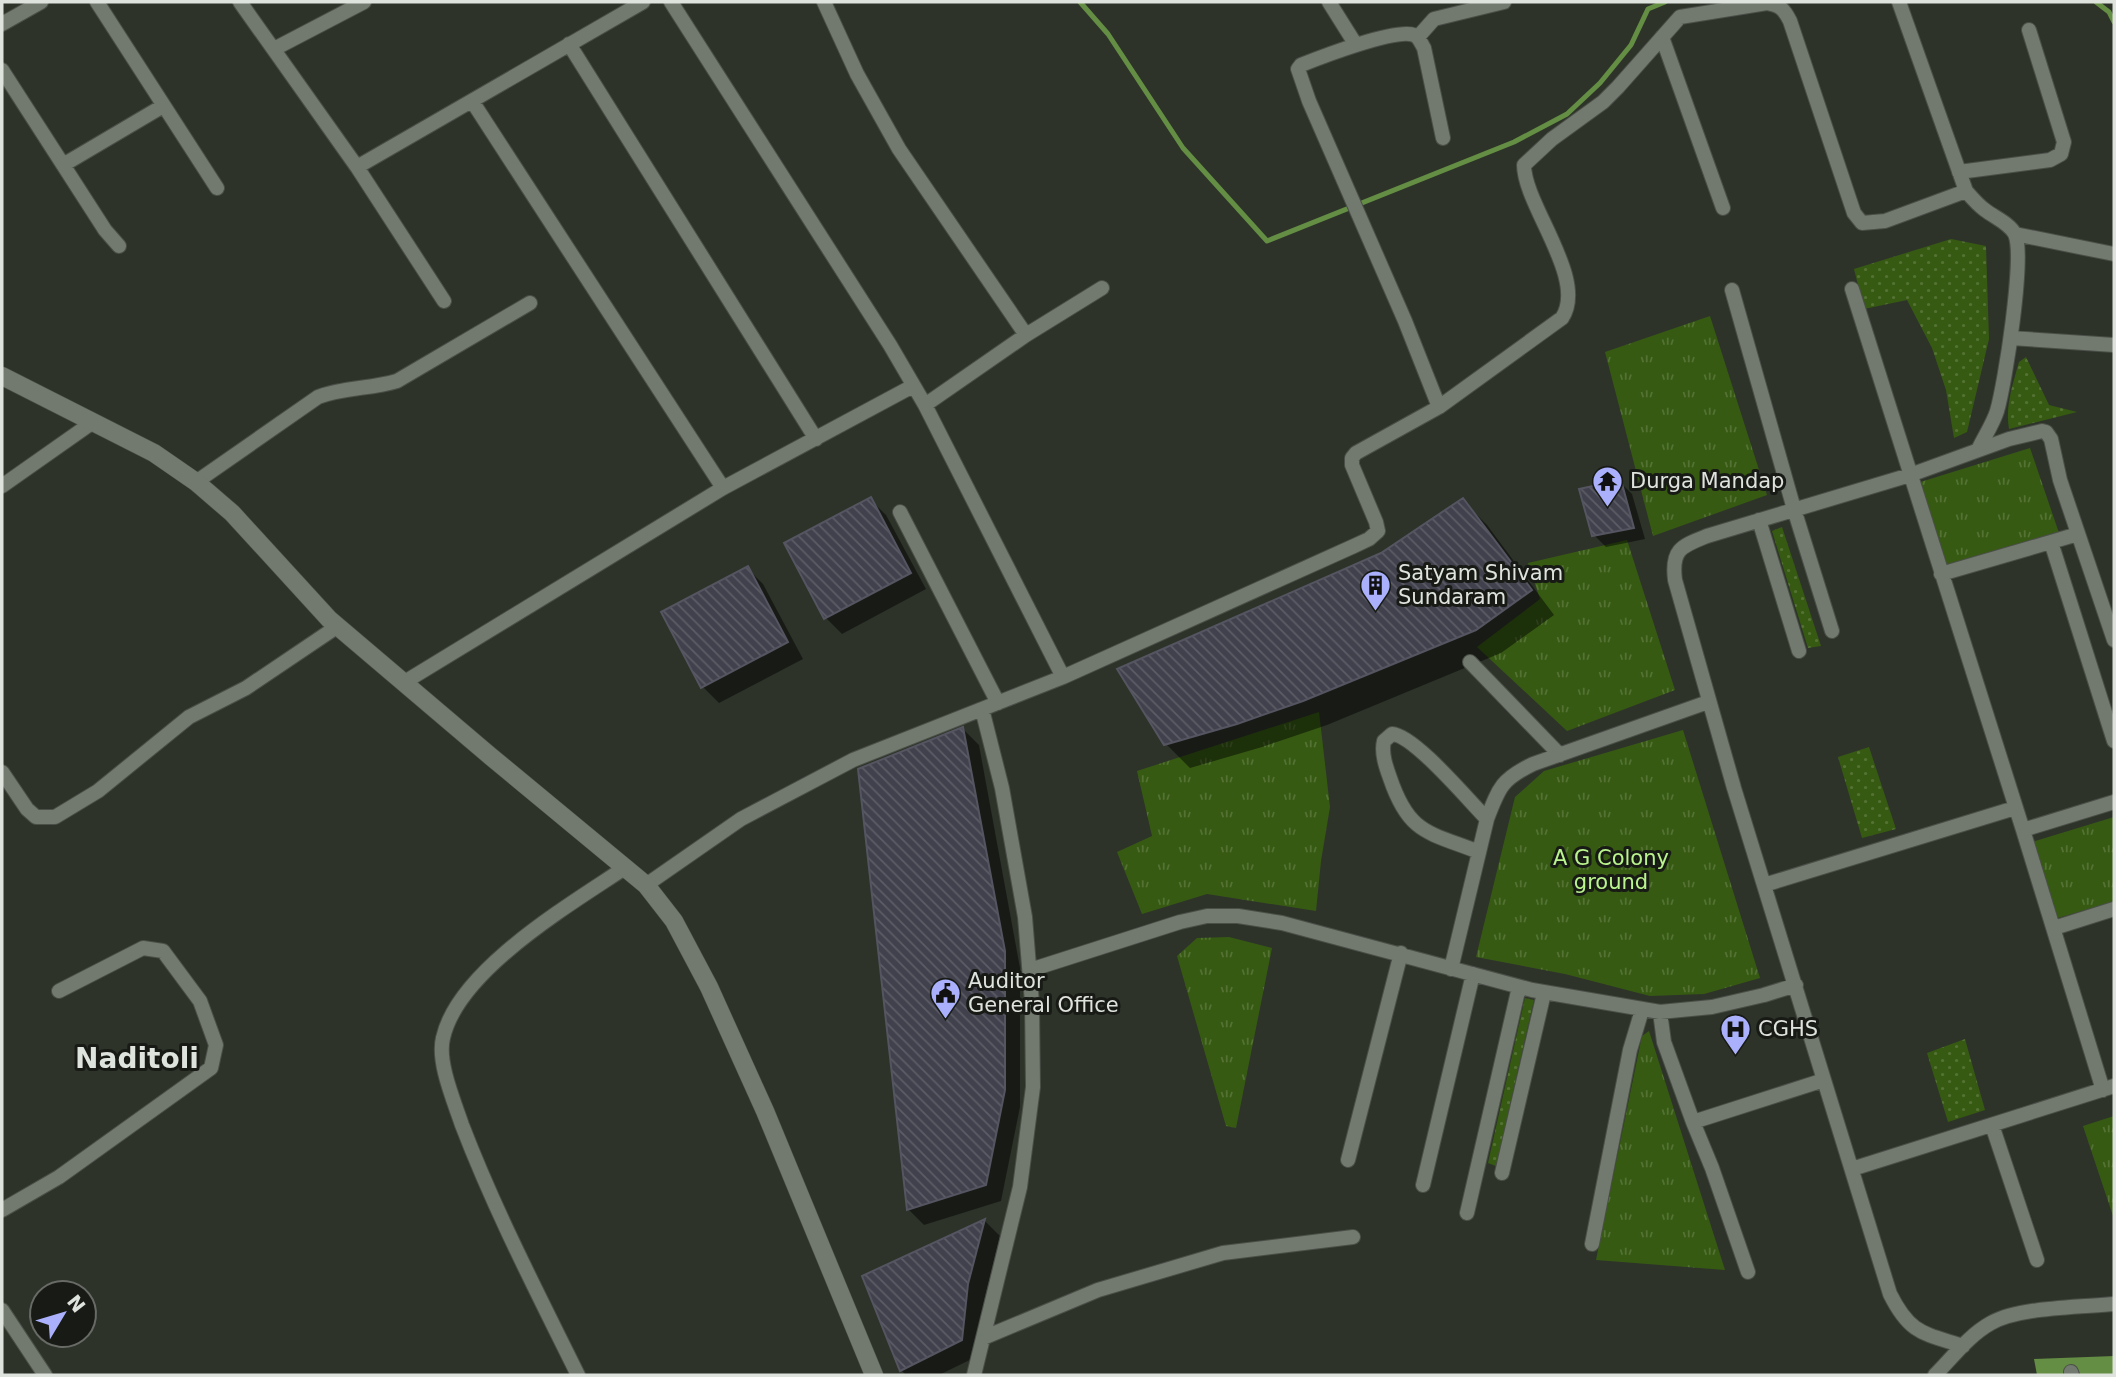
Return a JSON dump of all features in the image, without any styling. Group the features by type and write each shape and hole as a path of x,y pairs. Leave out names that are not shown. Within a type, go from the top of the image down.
{"street":[{"path":"2,24 41,2"},
{"path":"97,2 217,188"},
{"path":"240,2 357,167 444,301"},
{"path":"274,49 364,2"},
{"path":"357,167 643,2"},
{"path":"671,2 890,345 925,405 1063,677"},
{"path":"824,2 857,74 899,149 1026,335"},
{"path":"1329,2 1356,45"},
{"path":"1418,37 1434,19 1504,2"},
{"path":"646,884 741,819 853,760 1063,677 1354,546 1375,534 1378,530 1377,522 1352,465 1352,458 1362,449 1438,407 1562,318 1567,311 1570,296 1565,277 1530,188 1524,165 1552,139 1603,102 1679,17 1689,13 1766,3 1780,5 1790,21 1837,166 1858,221 1870,224 1885,221 1966,191"},
{"path":"1900,3 1966,191 1973,200 2015,234 2114,254"},
{"path":"1959,172 2050,160 2061,154 2064,142 2029,30"},
{"path":"1438,407 1405,321 1345,187 1298,69 1301,65 1356,45 1406,34 1418,37 1424,48 1443,138"},
{"path":"1662,37 1723,208"},
{"path":"569,44 816,439"},
{"path":"2,70 111,238 119,246"},
{"path":"472,101 723,488"},
{"path":"63,165 163,106"},
{"path":"1978,450 1996,414 2011,338 2017,260 2015,234"},
{"path":"925,405 1026,335 1102,288"},
{"path":"1852,289 2015,808 2109,1088 1852,1169"},
{"path":"1732,290 1794,509 1832,631"},
{"path":"196,482 318,397 337,390 384,386 397,382 530,303"},
{"path":"2011,338 2114,345"},
{"path":"2,376 154,453 196,482 232,513 338,626 646,884 680,931 709,987 770,1124 874,1375"},
{"path":"403,683 723,488 913,386"},
{"path":"2,486 93,422"},
{"path":"1963,1346 1911,1326 1901,1316 1890,1294 1708,702 1675,580 1673,561 1676,553 1689,543 1910,475 2009,439 2046,432 2051,439 2057,468 2114,640"},
{"path":"900,512 998,703"},
{"path":"1759,520 1799,651"},
{"path":"1941,574 2078,534"},
{"path":"2051,542 2114,741"},
{"path":"2,772 27,809 36,817 55,817 98,791 189,717 246,688 338,626"},
{"path":"1471,662 1560,755"},
{"path":"1451,969 1487,819 1495,798 1510,775 1708,702"},
{"path":"975,1375 1020,1187 1033,1087 1030,970 1025,917 1004,800 982,709"},
{"path":"1479,852 1429,833 1415,825 1406,815 1388,770 1384,741 1392,734 1397,734 1420,751 1487,819"},
{"path":"2023,830 2114,802"},
{"path":"1764,885 2015,808"},
{"path":"578,1375 483,1180 454,1102 444,1067 442,1039 450,1018 468,990 505,953 561,910 626,867"},
{"path":"2054,929 2114,909"},
{"path":"1030,970 1180,922 1207,916 1238,916 1282,923 1544,993 1643,1010 1660,1012 1712,1007 1796,985"},
{"path":"2,1210 59,1177 211,1068 216,1045 200,1001 163,951 143,948 59,991"},
{"path":"1348,1160 1401,953"},
{"path":"1423,1185 1473,974"},
{"path":"1467,1213 1519,987"},
{"path":"1502,1172 1544,993"},
{"path":"1592,1244 1630,1050 1643,1010"},
{"path":"1660,1012 1664,1042 1748,1272"},
{"path":"1693,1122 1824,1080"},
{"path":"1992,1125 2037,1260"},
{"path":"983,1338 1098,1290 1223,1253 1353,1237"},
{"path":"1935,1375 1980,1330 1992,1322 2038,1311 2114,1304"},
{"path":"2,1310 45,1375"}],"green space":[{"path":"1951,239 1986,246 1989,339 1967,432 1954,438 1946,390 1932,348 1907,300 1864,309 1854,269"},
{"path":"1710,316 1767,495 1653,536 1605,352"},
{"path":"2026,357 2049,405 2077,412 2009,429 2008,412 2012,387 2019,362"},
{"path":"2030,448 2059,533 1944,569 1914,484"},
{"path":"1782,527 1821,646 1808,648 1772,531"},
{"path":"1627,540 1675,690 1567,731 1477,647 1540,599 1528,563"},
{"path":"1319,712 1330,807 1316,911 1207,894 1142,914 1117,852 1152,836 1137,771"},
{"name":"A G Colony ground","path":"1683,730 1760,978 1704,994 1650,996 1565,974 1476,957 1515,797 1544,771"},
{"path":"1869,747 1896,829 1862,838 1838,757"},
{"path":"2114,817 2114,902 2054,919 2032,842"},
{"path":"1229,937 1272,948 1236,1128 1226,1126 1177,956 1197,938"},
{"path":"1525,998 1534,1000 1496,1166 1488,1163"},
{"path":"1649,1031 1725,1270 1596,1260 1642,1036"},
{"path":"1965,1039 1985,1110 1948,1122 1927,1053"},
{"path":"2114,1116 2114,1219 2083,1126"}],"shaded area":[{"path":"2114,1356 2114,1375 2037,1375 2034,1359"}],"building":[{"name":"Durga Mandap","path":"1621,480 1634,528 1592,536 1579,489"},
{"path":"871,497 911,573 824,619 784,543"},
{"name":"Satyam Shivam Sundaram","path":"1463,498 1532,590 1476,630 1303,701 1164,745 1117,669 1381,553"},
{"path":"748,566 788,642 701,688 661,612"},
{"name":"Auditor General Office","path":"963,727 1005,951 1005,1090 986,1185 907,1210 858,769"},
{"path":"985,1219 968,1284 962,1340 900,1371 862,1276"}],"waterway":[{"path":"1080,2 1108,34 1183,148 1267,241 1514,142 1567,114 1600,83 1631,45 1648,9 1665,2"},
{"path":"2096,2 2109,12 2114,22"}],"place":[{"name":"Durga Mandap","path":"1607,508"},
{"name":"Satyam Shivam Sundaram","path":"1375,612"},
{"name":"Auditor General Office","path":"945,1020"},
{"name":"CGHS","path":"1735,1056"}],"district":[{"name":"Naditoli","path":"137,1058"}]}
